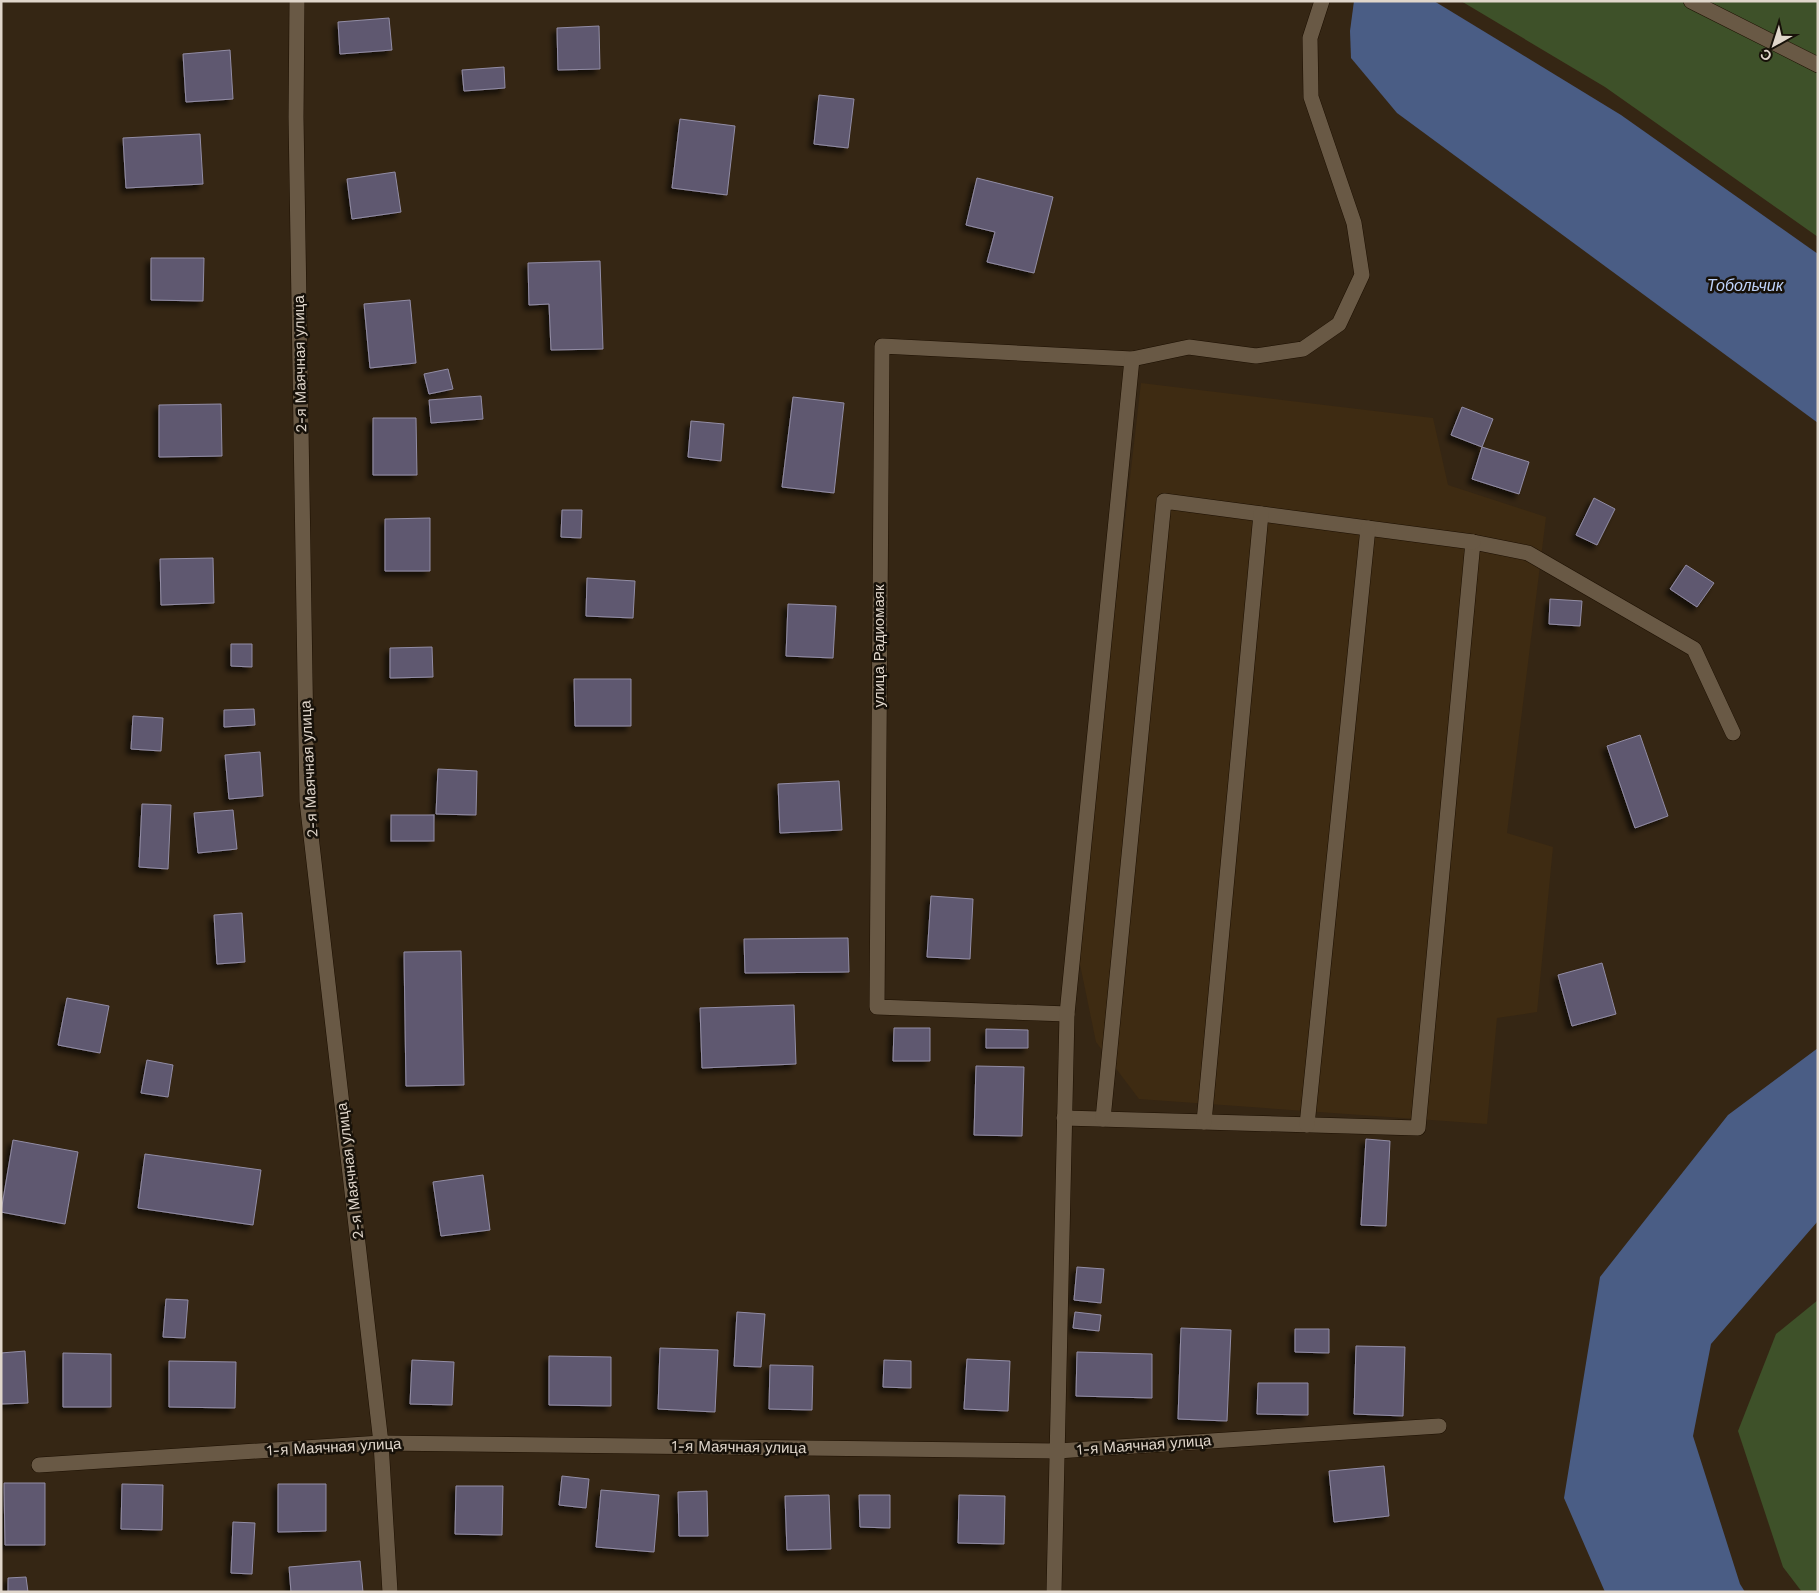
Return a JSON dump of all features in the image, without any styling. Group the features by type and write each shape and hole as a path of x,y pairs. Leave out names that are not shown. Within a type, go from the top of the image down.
{"street":[{"name":"2-я Маячная улица","path":"297,1 296,117 307,801 381,1443 390,1592"},
{"path":"1054,1592 1067,1014 1132,359 1189,347 1256,356 1303,350 1339,324 1362,275 1354,224 1311,96 1310,38 1322,1"},
{"path":"1691,1 1818,65"},
{"name":"улица Радиомаяк","path":"1067,1014 876,1007 882,346 1132,359"},
{"path":"1102,1119 1164,501 1473,542 1528,553 1694,650 1733,733"},
{"path":"1204,1122 1260,514"},
{"path":"1307,1125 1368,528"},
{"path":"1064,1118 1418,1128 1473,542"},
{"name":"1-я Маячная улица","path":"40,1465 381,1443 1057,1451 1439,1426"}],"shaded area":[{"path":"1141,383 1433,418 1448,485 1546,517 1507,833 1553,847 1537,1012 1497,1018 1487,1124 1139,1099 1096,1042 1076,945"}],"green space":[{"path":"1461,1 1818,1 1818,237 1605,87"},
{"path":"1818,1300 1818,1592 1802,1592 1783,1567 1738,1431 1776,1334"}],"water":[{"name":"Тобольчик","path":"1354,1 1434,1 1621,115 1818,254 1818,423 1397,113 1351,58 1350,31"},
{"path":"1818,1048 1818,1221 1711,1344 1693,1436 1740,1584 1745,1592 1605,1592 1564,1498 1600,1277 1728,1115"}],"building":[{"path":"389,18 392,50 340,54 338,22"},
{"path":"599,26 600,69 558,70 557,28"},
{"path":"230,50 233,99 186,102 183,54"},
{"path":"504,67 505,88 464,91 462,70"},
{"path":"819,95 854,99 848,148 814,144"},
{"path":"680,119 735,126 727,195 672,188"},
{"path":"200,134 203,184 126,188 123,138"},
{"path":"395,172 401,212 352,219 347,179"},
{"path":"977,178 1053,197 1034,273 987,262 995,232 966,225"},
{"path":"151,258 204,258 203,301 151,300"},
{"path":"600,261 603,349 551,350 549,304 529,305 528,263"},
{"path":"410,300 416,363 370,368 364,304"},
{"path":"448,369 453,389 429,394 424,374"},
{"path":"481,396 483,419 431,423 429,400"},
{"path":"793,397 844,403 834,493 782,487"},
{"path":"221,404 222,456 159,457 159,405"},
{"path":"1462,407 1493,419 1482,447 1451,435"},
{"path":"373,418 416,418 417,475 373,475"},
{"path":"691,421 724,424 721,461 688,457"},
{"path":"1482,447 1529,462 1519,494 1472,479"},
{"path":"1594,498 1615,509 1597,545 1576,535"},
{"path":"562,510 582,510 581,538 561,537"},
{"path":"430,518 430,571 385,571 385,519"},
{"path":"213,558 214,603 161,605 160,559"},
{"path":"1686,565 1714,583 1697,607 1670,589"},
{"path":"587,578 635,581 633,618 586,616"},
{"path":"1550,599 1582,601 1580,626 1549,624"},
{"path":"788,604 836,606 833,658 786,656"},
{"path":"231,644 252,644 252,667 231,666"},
{"path":"432,647 433,677 390,678 390,648"},
{"path":"574,679 631,679 631,726 575,726"},
{"path":"254,709 255,725 224,727 224,710"},
{"path":"133,716 163,718 161,751 131,749"},
{"path":"1640,735 1668,816 1635,828 1607,746"},
{"path":"260,752 263,796 229,799 225,755"},
{"path":"438,769 477,771 476,815 436,814"},
{"path":"839,781 842,830 780,833 778,784"},
{"path":"142,804 171,805 168,869 139,867"},
{"path":"233,810 237,849 198,853 194,813"},
{"path":"391,815 434,815 434,841 391,841"},
{"path":"931,896 973,899 970,959 927,957"},
{"path":"242,913 245,962 217,964 214,915"},
{"path":"848,938 849,972 745,973 744,939"},
{"path":"461,951 464,1085 406,1086 404,952"},
{"path":"1602,963 1616,1014 1572,1026 1558,975"},
{"path":"67,998 109,1006 100,1053 58,1045"},
{"path":"794,1005 796,1064 702,1068 700,1008"},
{"path":"894,1028 930,1028 930,1061 893,1061"},
{"path":"986,1029 1028,1030 1028,1048 986,1048"},
{"path":"147,1060 173,1065 168,1097 141,1093"},
{"path":"976,1066 1024,1067 1022,1136 974,1135"},
{"path":"1366,1139 1390,1141 1386,1226 1361,1225"},
{"path":"13,1140 78,1152 65,1224 1,1212"},
{"path":"145,1154 261,1170 253,1225 138,1208"},
{"path":"483,1175 490,1230 441,1236 433,1182"},
{"path":"1077,1267 1104,1269 1101,1303 1074,1300"},
{"path":"166,1299 188,1300 185,1338 163,1337"},
{"path":"737,1312 765,1314 761,1367 734,1366"},
{"path":"1075,1312 1101,1315 1099,1331 1073,1328"},
{"path":"1181,1328 1231,1330 1227,1421 1178,1419"},
{"path":"1295,1329 1329,1329 1329,1353 1295,1352"},
{"path":"1356,1346 1405,1347 1403,1416 1354,1414"},
{"path":"660,1348 718,1350 715,1412 658,1409"},
{"path":"25,1351 28,1403 1,1404 1,1353"},
{"path":"1077,1352 1152,1354 1152,1398 1076,1396"},
{"path":"63,1353 111,1354 111,1407 63,1407"},
{"path":"549,1356 611,1357 611,1406 549,1405"},
{"path":"967,1359 1010,1361 1008,1411 964,1409"},
{"path":"412,1360 454,1362 452,1405 410,1404"},
{"path":"884,1360 911,1361 911,1388 883,1387"},
{"path":"169,1361 236,1362 235,1408 169,1407"},
{"path":"770,1365 813,1366 812,1410 769,1409"},
{"path":"1258,1383 1308,1383 1308,1415 1257,1414"},
{"path":"1384,1466 1389,1516 1334,1522 1329,1471"},
{"path":"562,1476 589,1479 586,1508 559,1505"},
{"path":"4,1483 45,1483 45,1545 5,1545"},
{"path":"122,1484 163,1485 162,1530 121,1529"},
{"path":"278,1484 326,1484 326,1531 278,1532"},
{"path":"456,1486 503,1486 502,1535 455,1534"},
{"path":"601,1490 659,1495 654,1552 596,1547"},
{"path":"707,1491 708,1536 679,1536 678,1492"},
{"path":"829,1495 831,1549 787,1550 785,1496"},
{"path":"859,1495 890,1495 890,1528 860,1527"},
{"path":"959,1495 1005,1496 1004,1544 958,1543"},
{"path":"233,1522 255,1523 252,1574 231,1573"},
{"path":"360,1561 363,1592 291,1592 289,1567"},
{"path":"26,1577 28,1592 8,1592 8,1578"}]}
